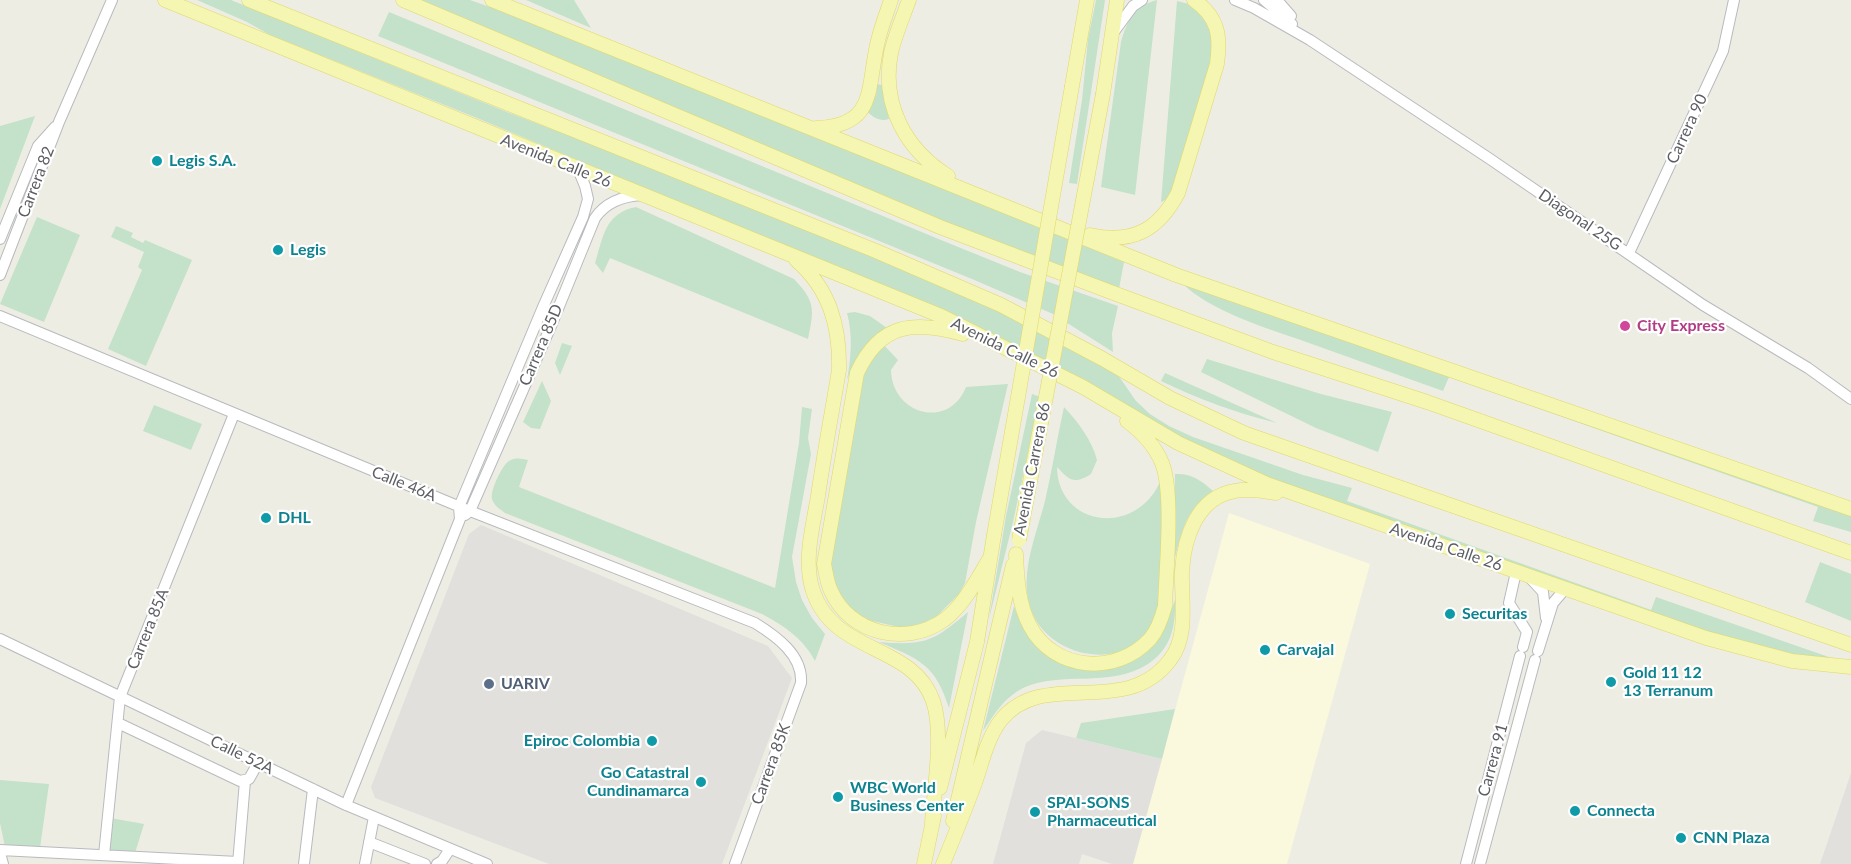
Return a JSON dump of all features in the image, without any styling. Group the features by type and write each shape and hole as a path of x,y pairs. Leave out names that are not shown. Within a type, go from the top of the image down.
{"main road":[{"name":"Avenida Calle 26","path":"165,0 940,316 1083,387 1179,443 1234,470 1302,498 1706,638 1792,661 1851,668"},
{"path":"249,0 876,251 1001,305 1096,355 1170,398 1244,432 1851,645"},
{"path":"403,0 940,227 1273,352 1427,402 1851,553"},
{"path":"492,0 1176,275 1851,509"},
{"path":"812,128 833,127 846,123 854,119 866,103 877,45 891,0"},
{"path":"909,0 889,66 890,97 896,119 909,141 932,165 976,193"},
{"path":"1077,0 1078,51"},
{"name":"Avenida Carrera 86","path":"924,864 977,642 1087,0"},
{"name":"Avenida Carrera 86","path":"943,864 1018,547 1103,93 1117,0"},
{"path":"1062,228 1099,237 1128,237 1149,228 1168,211 1178,194 1217,64 1219,36 1215,24 1206,9 1194,0"},
{"path":"788,253 818,282 825,295 835,322 839,349 839,370 809,549 812,588 828,619 855,640 902,663 916,675 933,700 937,716 937,749 932,823"},
{"path":"990,558 956,610 934,627 910,635 882,633 864,627 850,618 830,591 824,564 857,373 871,348 895,330 911,326 938,327 998,344"},
{"path":"1018,547 1020,595 1030,626 1043,644 1069,661 1099,664 1113,662 1134,653 1151,638 1161,621 1165,606 1168,510 1167,483 1162,463 1145,436 1083,387"},
{"path":"943,864 992,735 1006,715 1021,704 1040,696 1115,690 1141,685 1160,672 1172,658 1180,639 1182,570 1188,537 1192,525 1204,507 1219,496 1236,490 1256,490 1302,498"}],"street":[{"name":"Carrera 82","path":"0,275 59,122 112,0"},
{"path":"1112,36 1122,19 1133,6 1142,0"},
{"name":"Diagonal 25G","path":"1234,0 1254,8 1310,40 1703,305 1808,368 1851,399"},
{"name":"Diagonal 25G","path":"1264,0 1310,40"},
{"path":"1277,0 1310,40"},
{"name":"Carrera 90","path":"1629,254 1724,51 1734,0"},
{"name":"Carrera 82","path":"0,239 38,146 59,122"},
{"name":"Carrera 85D","path":"346,805 547,297 583,218 588,200 578,169"},
{"name":"Carrera 85D","path":"464,509 551,326 595,218 600,210 617,199 642,195"},
{"name":"Calle 46A","path":"0,316 464,509 754,623 780,640 797,664"},
{"name":"Carrera 85A","path":"104,855 120,697 234,414"},
{"path":"1522,574 1509,603 1527,632 1542,637"},
{"name":"Carrera 91","path":"1522,574 1543,592 1546,620"},
{"name":"Carrera 91","path":"1480,864 1546,620 1554,600 1565,589"},
{"name":"Carrera 91","path":"1466,864 1527,632"},
{"name":"Calle 52A","path":"0,639 346,805 487,864"},
{"name":"Carrera 85K","path":"735,864 801,683 801,673 797,664"},
{"path":"118,723 240,781 249,779 258,763"},
{"path":"3,864 0,852 104,855 238,863 245,781"},
{"path":"304,864 313,789"},
{"path":"365,864 374,817"},
{"path":"369,842 424,864"},
{"path":"437,864 442,861 450,849"}],"shaded area":[{"path":"197,0 231,0 507,112 698,185 967,296 1021,320 1118,375 1136,401 1150,414 1169,426 1193,437 1303,475 1352,488 1347,501 1651,610 1656,597 1849,664 1790,655 1725,639 1267,479 1187,442 1079,377 970,324 477,118 270,35"},
{"path":"416,0 470,0 544,26 1124,262 1119,289 1023,255"},
{"path":"526,0 574,0 591,28"},
{"path":"1096,0 1105,0 1077,184 1069,183 1082,100 1088,39"},
{"path":"1157,0 1135,195 1101,187 1121,42 1126,27 1137,10"},
{"path":"1177,1 1193,5 1200,11 1212,31 1213,64 1170,198 1161,202"},
{"path":"389,12 1020,272 1118,306 1112,333 1113,352 1053,314 972,279 378,36"},
{"path":"877,84 882,85 889,119 877,119 867,111 876,95"},
{"path":"35,116 0,209 0,126"},
{"path":"636,207 794,279 810,300 812,307 808,339 610,258 603,273 595,263 603,235 612,220 626,210"},
{"path":"37,217 80,235 44,322 0,304"},
{"path":"116,226 133,233 131,237 143,243 145,240 192,260 146,366 108,349 142,270 138,267 144,252 111,237"},
{"path":"1181,282 1851,513 1851,532 1813,521 1818,507 1449,377 1443,391 1259,325 1224,311 1193,293"},
{"path":"855,312 870,316 887,328 862,350 847,380 851,347 847,313"},
{"path":"562,343 572,346 560,375 555,363"},
{"path":"882,343 898,360 891,370 894,385 901,398 922,412 947,409 958,400 966,387 1008,384 976,522 965,583 959,594 936,617 918,625 903,628 868,620 847,606 834,587 829,557 859,379"},
{"path":"1207,359 1321,394 1392,412 1378,452 1316,428 1201,372"},
{"path":"1165,373 1277,423 1232,410 1175,388 1161,381"},
{"path":"542,381 551,401 540,429 531,428 523,422"},
{"path":"1032,394 1040,397 989,619 1006,516"},
{"path":"154,405 202,424 191,450 143,431"},
{"path":"802,407 812,409 808,438 811,454 792,557 802,600 812,618 825,634 815,661 792,633 762,614 505,513 492,499 495,485 506,463 514,459 528,460 519,487 775,588 799,443"},
{"path":"1064,407 1084,432 1097,460 1091,474 1076,480 1069,478 1057,467 1061,487 1070,502 1083,512 1099,517 1116,517 1132,512 1147,501 1159,484 1163,483 1163,589 1157,615 1137,642 1120,651 1101,655 1081,652 1063,645 1047,634 1035,618 1028,599 1029,562 1045,501"},
{"path":"1175,474 1196,478 1213,491 1190,514 1182,531 1174,562"},
{"name":"Carvajal","path":"1229,513 1370,564 1287,864 1133,864"},
{"path":"481,525 768,646 792,678 722,864 549,864 375,798 371,787 469,534"},
{"path":"1820,562 1851,574 1851,621 1805,602"},
{"path":"1175,600 1173,628 1167,644 1148,664 1117,676 1054,680 1023,688 1005,701 983,731 1014,606 1024,629 1036,644 1074,667 1152,644 1164,630"},
{"path":"968,612 949,708 938,682 924,665 905,653 879,642 908,643 928,639"},
{"path":"1175,709 1162,759 1076,738 1081,723"},
{"path":"1042,730 1162,759 1133,864 1112,864 1082,854 1079,864 993,864 1026,743"},
{"path":"1851,773 1851,864 1820,864"},
{"path":"0,780 49,784 40,848 5,847 0,823"},
{"path":"105,817 144,824 135,853 101,851"}],"place":[{"name":"Legis S.A.","path":"157,161"},
{"name":"Legis","path":"278,250"},
{"name":"City Express","path":"1625,326"},
{"name":"DHL","path":"266,518"},
{"name":"Securitas","path":"1450,614"},
{"name":"Carvajal","path":"1265,650"},
{"name":"Gold 11 12 13 Terranum","path":"1611,682"},
{"name":"UARIV","path":"489,684"},
{"name":"Epiroc Colombia","path":"652,741"},
{"name":"Go Catastral Cundinamarca","path":"701,782"},
{"name":"WBC World Business Center","path":"838,797"},
{"name":"Connecta","path":"1575,811"},
{"name":"SPAI-SONS Pharmaceutical","path":"1035,812"},
{"name":"CNN Plaza","path":"1681,838"}]}
